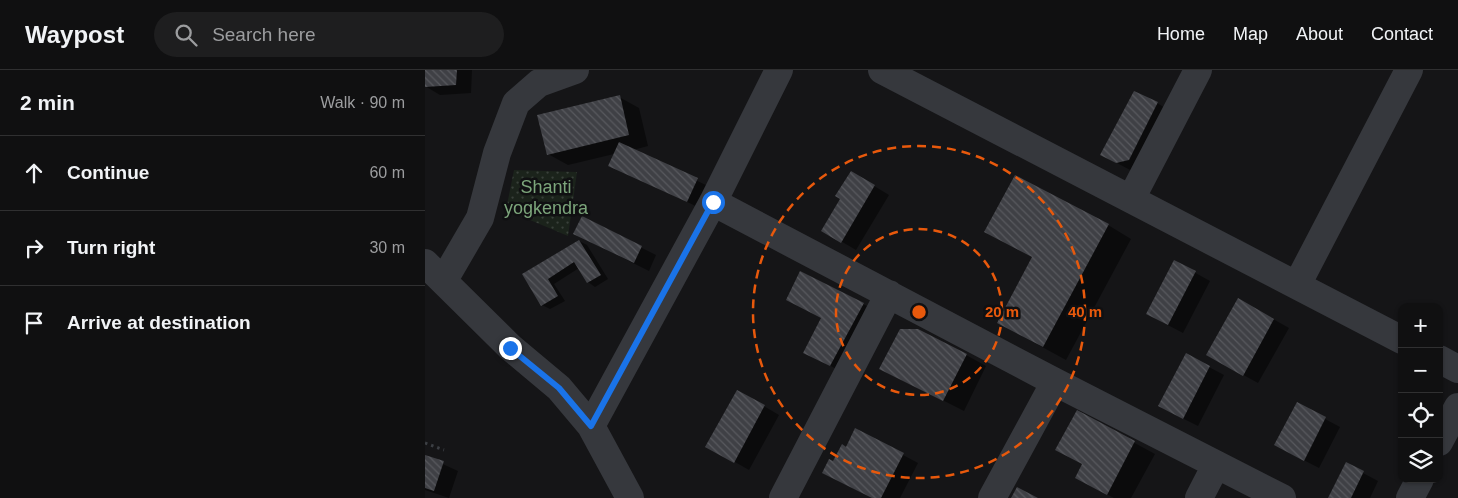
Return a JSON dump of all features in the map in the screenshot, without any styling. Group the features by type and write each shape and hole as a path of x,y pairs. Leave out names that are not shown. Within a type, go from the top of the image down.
{"street":[{"path":"575,70 539,83 516,103 497,153 480,218 435,272 510,348 559,388 591,426 630,498"},
{"path":"591,426 713,202 779,70"},
{"path":"882,70 1398,338"},
{"path":"1131,199 1198,70"},
{"path":"1297,286 1409,70"},
{"path":"713,202 1055,382 1283,498"},
{"path":"783,498 889,294"},
{"path":"1443,361 1458,369"},
{"path":"992,498 1055,382"},
{"path":"1441,438 1458,407"},
{"path":"1199,498 1217,465"},
{"path":"1410,498 1418,483"}],"path":[{"path":"425,443 444,450"}],"green space":[{"name":"Shanti yogkendra","path":"514,170 577,172 568,236 506,210"}],"building":[{"path":"425,70 457,70 456,85 425,87"},
{"path":"1134,91 1158,102 1129,160 1116,163 1100,155"},
{"path":"620,95 629,135 547,155 537,115"},
{"path":"619,142 698,178 687,202 608,166"},
{"path":"851,171 875,185 841,243 821,231 840,199 835,196"},
{"path":"1015,175 1109,224 1043,347 997,323 1032,257 984,232"},
{"path":"582,216 642,246 634,263 573,234"},
{"path":"579,240 601,275 587,283 574,262 548,279 558,296 541,306 522,274"},
{"path":"1174,260 1196,271 1168,325 1146,314"},
{"path":"800,271 864,303 830,366 803,353 821,318 786,300"},
{"path":"1238,298 1274,319 1243,376 1206,355"},
{"path":"900,329 918,329 967,354 943,401 879,369"},
{"path":"1186,353 1210,366 1183,419 1158,406"},
{"path":"737,390 765,405 734,463 705,447"},
{"path":"1297,402 1326,417 1304,461 1274,445"},
{"path":"1077,410 1135,441 1107,495 1075,478 1082,464 1055,450"},
{"path":"855,428 904,453 881,498 872,498 822,473 829,459 833,461 842,444 846,447"},
{"path":"425,455 444,461 434,491 425,488"},
{"path":"1346,462 1364,471 1351,498 1328,498"},
{"path":"1017,487 1038,498 1011,498"}],"route":[{"path":"510,348 559,388 591,426 713,202"}]}
